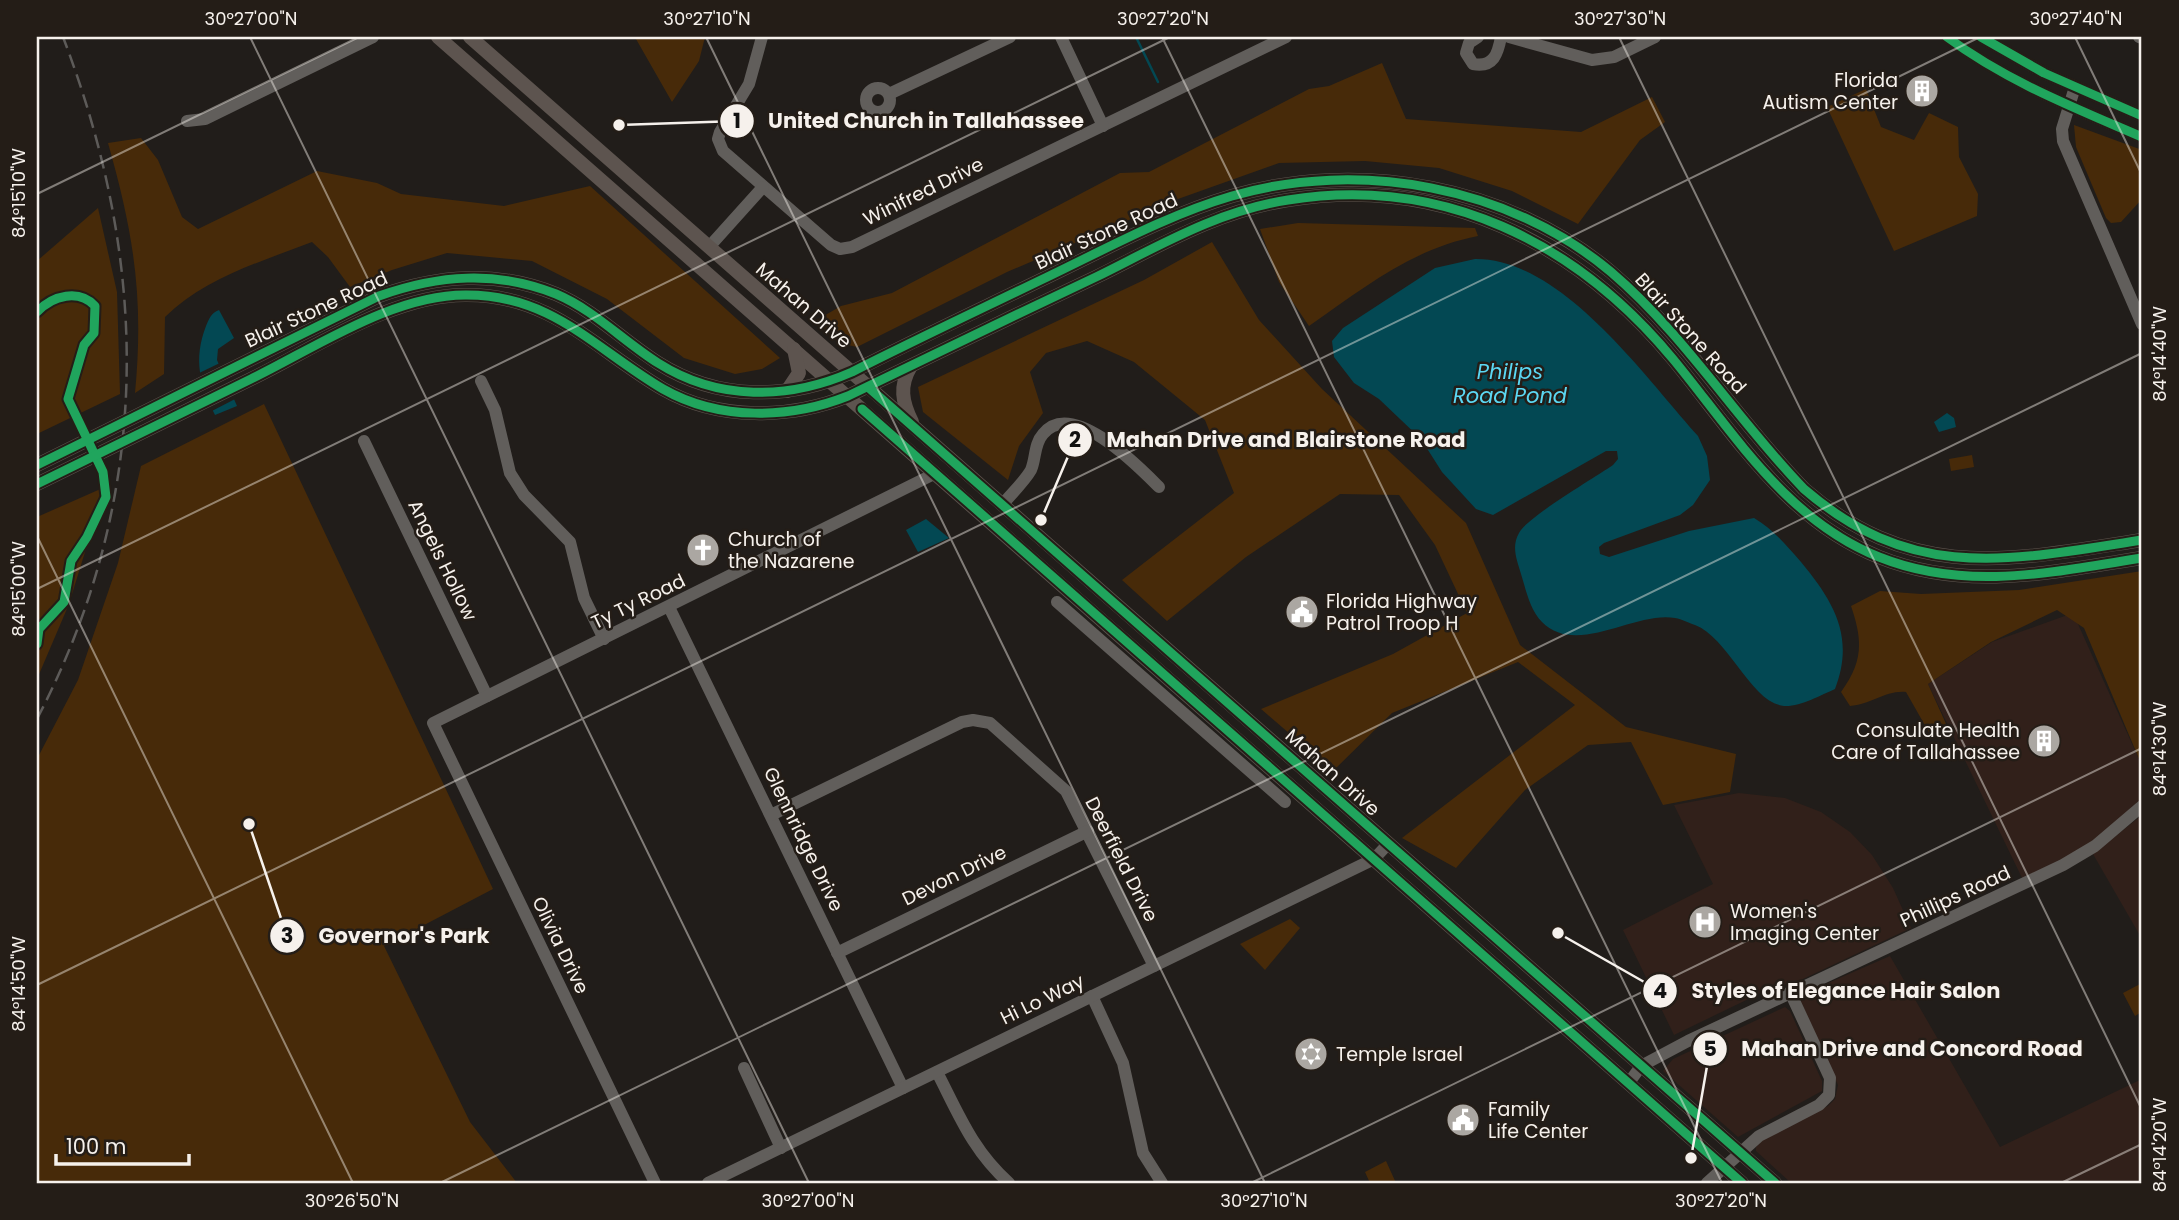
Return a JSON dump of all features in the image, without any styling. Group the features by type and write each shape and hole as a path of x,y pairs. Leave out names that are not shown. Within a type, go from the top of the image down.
{"main road":[{"name":"Mahan Drive","path":"438,37 1144,658 1215,731 1374,859 1742,1183"},
{"name":"Mahan Drive","path":"470,37 1775,1183"},
{"path":"505,95 519,79"},
{"name":"Blair Stone Road","path":"37,465 379,296 438,278 496,279 530,285 557,295 587,311 658,363 715,387 746,393 787,391 832,381 1196,208 1232,196 1309,181 1404,183 1489,204 1539,225 1581,249 1646,304 1804,489 1826,508 1882,539 1945,557 1976,560 2013,559 2142,540"},
{"name":"Blair Stone Road","path":"37,484 341,334 403,307 446,296 493,296 551,313 655,384 699,404 743,413 799,411 868,387 1191,227 1259,205 1323,195 1418,201 1478,216 1522,234 1591,276 1639,320 1768,478 1817,524 1848,542 1912,568 1976,578 2028,576 2142,558"},
{"path":"551,313 557,295"},
{"path":"333,318 341,334"},
{"path":"787,391 799,373 794,348"},
{"path":"911,366 905,375 902,395 914,427"},
{"path":"699,404 715,387"},
{"path":"1504,973 1515,955"}],"street":[{"path":"187,121 205,119 373,37"},
{"path":"709,247 763,187 723,151 718,139 750,84 762,37"},
{"path":"889,94 1010,37"},
{"path":"1061,37 1103,126"},
{"name":"Winifred Drive","path":"763,187 831,245 841,249 852,247 1286,37"},
{"path":"1478,37 1469,43 1466,52 1473,64 1481,65 1491,62 1497,55 1501,37"},
{"path":"1509,37 1592,60 1614,57 1655,37"},
{"path":"1947,37 1982,60 2068,105 2142,137"},
{"path":"1980,37 2075,87 2142,116"},
{"path":"1982,60 1994,45 2005,37"},
{"path":"2075,87 2062,129 2063,141 2142,324"},
{"path":"481,381 495,410 510,473 524,495 570,542 584,598 604,639"},
{"path":"1003,504 1031,469 1042,435 1064,423 1081,426 1123,454 1159,487"},
{"name":"Angels Hollow","path":"364,441 487,696"},
{"name":"Ty Ty Road","path":"433,723 934,474"},
{"path":"1057,602 1133,669 1215,731 1285,802"},
{"name":"Glennridge Drive","path":"669,607 903,1088"},
{"path":"1133,669 1161,643"},
{"path":"1215,731 1233,707"},
{"name":"Deerfield Drive","path":"771,815 962,722 984,720 1001,730 1066,791 1154,966"},
{"name":"Olivia Drive","path":"433,723 654,1183"},
{"name":"Phillips Road","path":"1628,1084 1641,1066 1790,992 2063,865 2095,846 2142,806"},
{"name":"Devon Drive","path":"837,953 1088,831"},
{"name":"Hi Lo Way","path":"715,1182 1374,859 1388,844"},
{"path":"1707,1183 1770,1128 1819,1105 1831,1090 1830,1078 1790,992"},
{"path":"1092,996 1123,1063 1143,1153 1162,1183"},
{"path":"744,1068 781,1148"},
{"path":"937,1072 982,1157 1009,1183"}],"shaded area":[{"path":"631,37 705,37 699,61 672,102 636,39"},
{"path":"1382,63 1406,119 1581,132 1652,97 1665,122 1640,140 1578,224 1512,191 1439,168 1365,161 1279,163 1178,199 1007,272 857,347 839,343 815,321 841,306 892,293 1120,173 1149,172 1309,89 1329,86"},
{"path":"1866,89 1881,127 1914,140 1929,113 1958,127 1959,157 1978,194 1977,216 1894,251 1827,107"},
{"path":"2074,125 2142,150 2142,199 2121,222 2111,223 2106,218 2076,147"},
{"path":"141,138 158,160 182,217 198,229 317,171 377,183 401,194 504,206 590,186 780,358 762,369 735,374 684,358 607,299 532,261 447,253 392,270 350,287 328,257 312,242 234,272 181,303 165,317 164,374 135,393 138,327 135,267 108,143"},
{"path":"98,208 117,292 120,394 37,434 37,261"},
{"path":"1298,223 1475,228 1478,236 1431,250 1410,260 1369,284 1309,326 1279,282 1260,229"},
{"path":"1212,242 1259,320 1322,389 1466,523 1520,645 1626,727 1736,754 1730,792 1663,805 1631,742 1588,745 1525,790 1456,868 1402,838 1575,705 1518,662 1392,713 1333,771 1261,709 1393,654 1467,613 1435,545 1399,495 1340,494 1246,557 1167,621 1122,580 1234,493 1205,420 1134,362 1087,341 1046,353 1030,372 1043,413 1019,446 1008,480 923,412 918,387 1144,280"},
{"path":"264,404 493,889 384,946 470,1122 517,1183 37,1183 37,759 78,680 118,563 141,466"},
{"path":"1972,455 1974,467 1951,471 1949,459"},
{"path":"105,487 69,604 37,679 37,517"},
{"path":"2142,571 2142,766 2084,628 2057,610 1991,642 1928,684 1947,726 1940,734 1931,736 1906,692 1892,693 1850,706 1841,692 1854,671 1859,651 1858,630 1851,606 1880,591 1921,594 2019,590"},
{"path":"2073,613 2142,766 2142,798 2103,834 2076,853 2023,880 1928,684 1992,642"},
{"path":"1739,793 1785,798 1821,812 1850,832 1872,855 1893,888 1911,928 1803,979 1767,990 1674,1035 1623,930 1713,884 1674,805"},
{"path":"2142,815 2142,939 2093,854"},
{"path":"1290,919 1300,928 1265,970 1240,944"},
{"path":"1890,956 2000,1147 2142,1079 2142,1183 1791,1183 1756,1151 1756,1147 1769,1134 1828,1106 1835,1099 1838,1085 1801,1002 1803,994"},
{"path":"2142,983 2142,1018 2140,1013 2135,1016 2123,993"},
{"path":"1785,1007 1790,1011 1822,1081 1822,1091 1738,1137 1663,1071 1673,1059"},
{"path":"1386,1161 1396,1183 1370,1183 1365,1172"}],"water":[{"name":"Philips Road Pond","path":"1475,259 1507,264 1539,278 1569,299 1626,353 1698,436 1707,456 1710,480 1693,505 1680,515 1604,543 1599,547 1600,554 1609,557 1689,531 1754,518 1790,550 1813,577 1832,606 1842,637 1843,653 1835,689 1797,705 1784,706 1772,702 1761,694 1707,632 1678,619 1659,618 1606,631 1572,635 1556,632 1542,622 1529,600 1517,559 1515,543 1519,533 1547,508 1613,465 1618,459 1617,451 1606,451 1493,515 1476,509 1442,472 1421,439 1379,399 1354,383 1334,357 1332,341 1343,328 1435,268"},
{"path":"219,310 234,338 218,349 217,360 237,406 215,415 205,393 199,361 206,326 212,315"},
{"path":"1947,413 1954,418 1956,427 1939,432 1934,422"},
{"path":"926,519 949,538 918,552 906,530"}],"pier":[{"path":"222,362 237,398 210,412 195,375"}],"waterway":[{"path":"1136,37 1158,82"}],"railway":[{"path":"37,719 75,635 102,551 119,466 127,381 124,295 112,209 92,123 63,37"}],"cycle path":[{"path":"1947,37 2017,80 2142,137"},
{"path":"1981,37 2044,73 2142,116"},
{"path":"37,465 379,296 423,283 467,278 511,281 534,286 583,308 658,363 681,375 729,390 778,391 803,388 852,372 1136,234 1208,204 1281,185 1330,180 1381,181 1431,188 1480,200 1527,219 1571,243 1611,272 1663,323 1804,489 1845,519 1885,540 1925,552 1966,558 2050,554 2142,540"},
{"path":"37,484 356,325 411,303 467,295 497,297 524,304 571,327 663,389 685,399 707,407 731,411 779,412 826,404 848,396 1213,221 1262,205 1345,195 1399,198 1452,208 1502,226 1549,251 1594,281 1635,318 1673,359 1740,444 1789,498 1816,521 1846,541 1879,557 1912,568 1977,576 2043,573 2142,558"},
{"path":"37,312 43,306 66,296 81,297 95,306 94,333 84,345 68,399 103,472 106,497 87,537 71,561 64,602 39,629 37,644"},
{"path":"868,387 1775,1183"},
{"path":"862,409 1742,1183"}],"place":[{"name":"Florida Autism Center","path":"1922,91"},
{"name":"United Church in Tallahassee","path":"619,125"},
{"name":"Mahan Drive and Blairstone Road","path":"1041,520"},
{"name":"Church of the Nazarene","path":"703,550"},
{"name":"Florida Highway Patrol Troop H","path":"1302,612"},
{"name":"Consulate Health Care of Tallahassee","path":"2044,741"},
{"name":"Governor's Park","path":"249,824"},
{"name":"Women's Imaging Center","path":"1705,922"},
{"name":"Styles of Elegance Hair Salon","path":"1558,933"},
{"name":"Temple Israel","path":"1311,1054"},
{"name":"Family Life Center","path":"1463,1120"},
{"name":"Mahan Drive and Concord Road","path":"1691,1158"}]}
